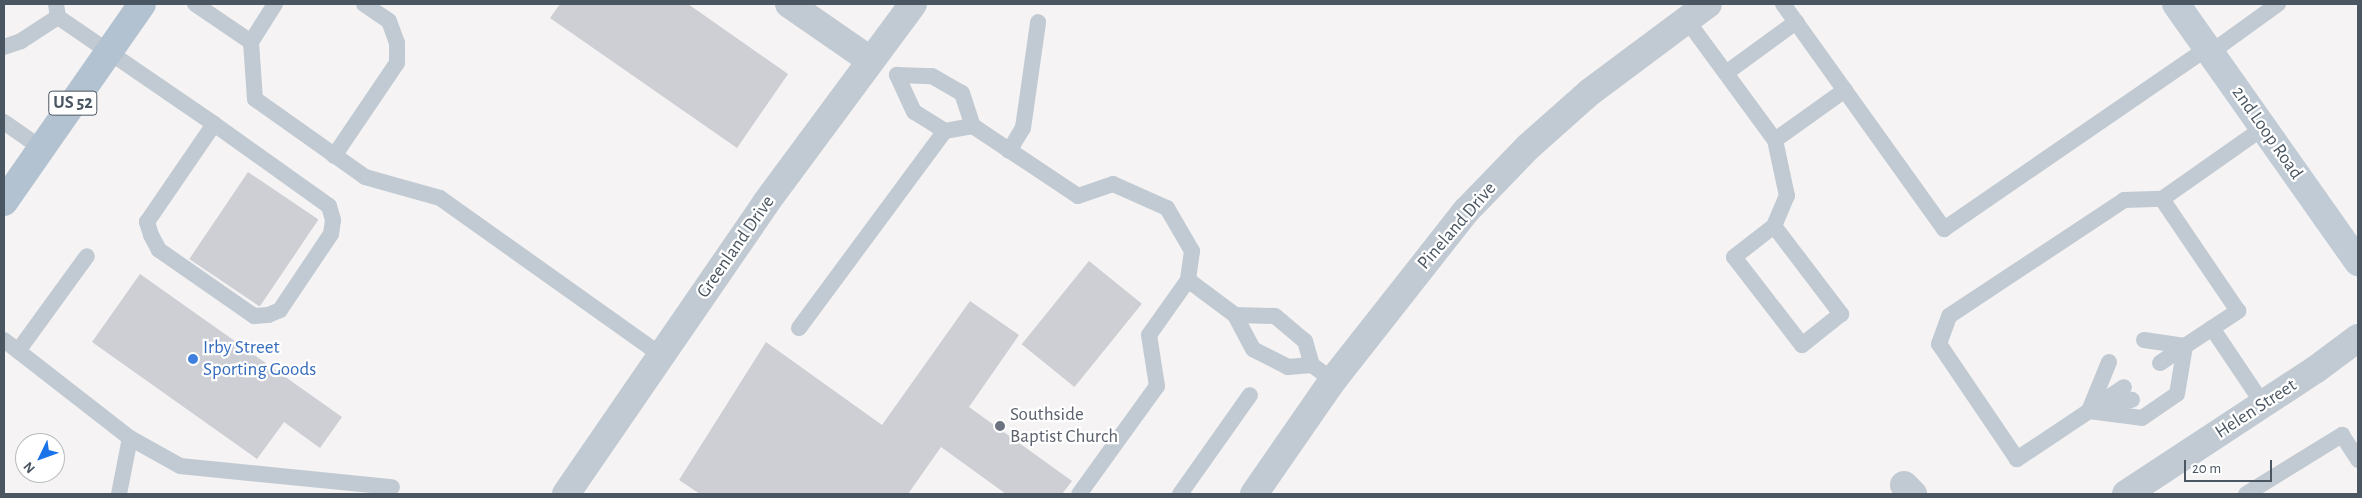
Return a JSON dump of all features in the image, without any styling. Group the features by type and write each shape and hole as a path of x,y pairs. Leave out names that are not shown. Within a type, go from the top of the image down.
{"main road":[{"name":"US 52","path":"4,202 142,4"},
{"name":"2nd Loop Road","path":"2176,4 2358,262"}],"street":[{"path":"789,4 870,60"},
{"name":"Greenland Drive","path":"566,494 765,204 913,4"},
{"name":"Pineland Drive","path":"1254,494 1323,372 1467,210 1514,161 1590,92 1708,4"},
{"name":"Helen Street","path":"2126,494 2263,404 2358,338"}],"lane":[{"path":"195,4 251,42"},
{"path":"276,4 251,42 255,99 364,177 440,198 661,356"},
{"path":"334,156 396,63 397,43 388,20 364,4"},
{"path":"1783,4 1944,230 2278,4"},
{"path":"4,47 21,41 57,11 108,52 214,124 329,206 333,220 331,234 280,310 268,316 254,316 159,250 147,222 214,124"},
{"path":"1686,19 1775,140 1788,196 1774,226 1734,257 1802,345 1841,314 1774,226"},
{"path":"1008,151 1023,128 1038,22"},
{"path":"1726,73 1796,22"},
{"path":"870,60 897,75 932,76 962,93 973,126 1078,196 1113,184 1167,208 1192,251 1188,280 1149,335 1157,386 1079,494"},
{"path":"897,75 914,112 944,131 973,126"},
{"path":"1775,140 1845,90"},
{"path":"4,122 41,148"},
{"path":"2128,393 2089,411 2017,459 1940,344 1949,316 2124,200 2162,199 2263,128"},
{"path":"799,328 944,131"},
{"path":"2162,199 2238,311 2185,346 2156,357 2185,346"},
{"path":"18,351 87,256"},
{"path":"1188,280 1235,315 1253,350 1288,367 1323,372"},
{"path":"1235,315 1275,316 1305,341 1323,372"},
{"path":"2212,328 2263,404"},
{"path":"4,340 130,438 180,466 392,487"},
{"path":"2089,411 2142,418 2177,394 2185,346"},
{"path":"2089,411 2112,367"},
{"path":"1180,494 1250,394"},
{"path":"2246,494 2342,435 2358,460"},
{"path":"119,494 130,438"}],"building":[{"path":"560,4 688,4 788,74 737,148 550,18"},
{"path":"248,172 318,220 260,307 189,259"},
{"path":"1089,261 1142,304 1075,387 1022,344"},
{"path":"140,274 342,417 320,448 284,422 257,459 92,342"},
{"path":"970,301 1019,335 969,407 1072,481 1062,494 1006,494 941,447 908,494 700,494 679,480 766,342 882,425"}],"place":[{"name":"Irby Street Sporting Goods","path":"193,359"},
{"name":"Southside Baptist Church","path":"1000,426"}]}
